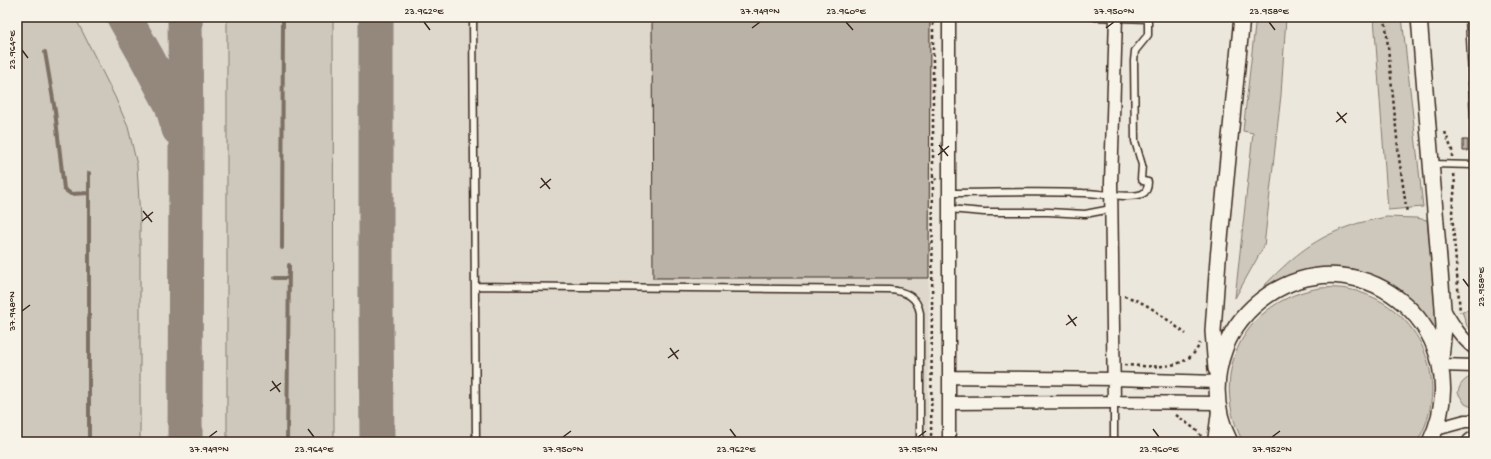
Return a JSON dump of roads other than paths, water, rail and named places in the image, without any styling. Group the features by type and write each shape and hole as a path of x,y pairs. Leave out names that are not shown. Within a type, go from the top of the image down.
{"street":[{"path":"949,17 949,442"},
{"path":"1114,402 1111,194 1116,17"},
{"path":"1230,442 1222,422 1218,404 1213,330 1216,280 1242,17"},
{"path":"1419,17 1443,308 1444,326 1441,365"},
{"path":"1217,381 1222,357 1236,327 1249,311 1264,298 1282,287 1301,280 1341,276 1361,280 1380,287 1397,298 1412,311 1425,327 1435,345 1441,365 1443,381 1441,413 1435,436"},
{"path":"1443,308 1453,327 1467,343 1474,348"},
{"path":"1441,365 1474,366"},
{"path":"949,377 1217,381"},
{"path":"949,403 1114,402 1218,404"},
{"path":"1209,441 1218,404"},
{"path":"1435,436 1465,421 1474,421"},
{"path":"1470,442 1474,439"}],"lane":[{"path":"473,17 476,442"},
{"path":"949,193 1142,194 1147,190 1148,182 1141,179 1142,165 1135,141 1133,90 1135,51 1148,35 1148,18 1095,17"},
{"path":"1469,17 1474,118"},
{"path":"1431,164 1474,165"},
{"path":"949,209 984,212 1048,212 1085,214 1111,210"},
{"path":"475,286 889,290 906,293 913,298 920,313 920,442"},
{"path":"1114,402 1114,442"}],"waterway":[{"path":"282,248 283,17"},
{"path":"45,52 55,111 64,189 71,194 89,193"},
{"path":"89,173 89,442"},
{"path":"287,442 289,265"},
{"path":"275,278 288,278"}]}
